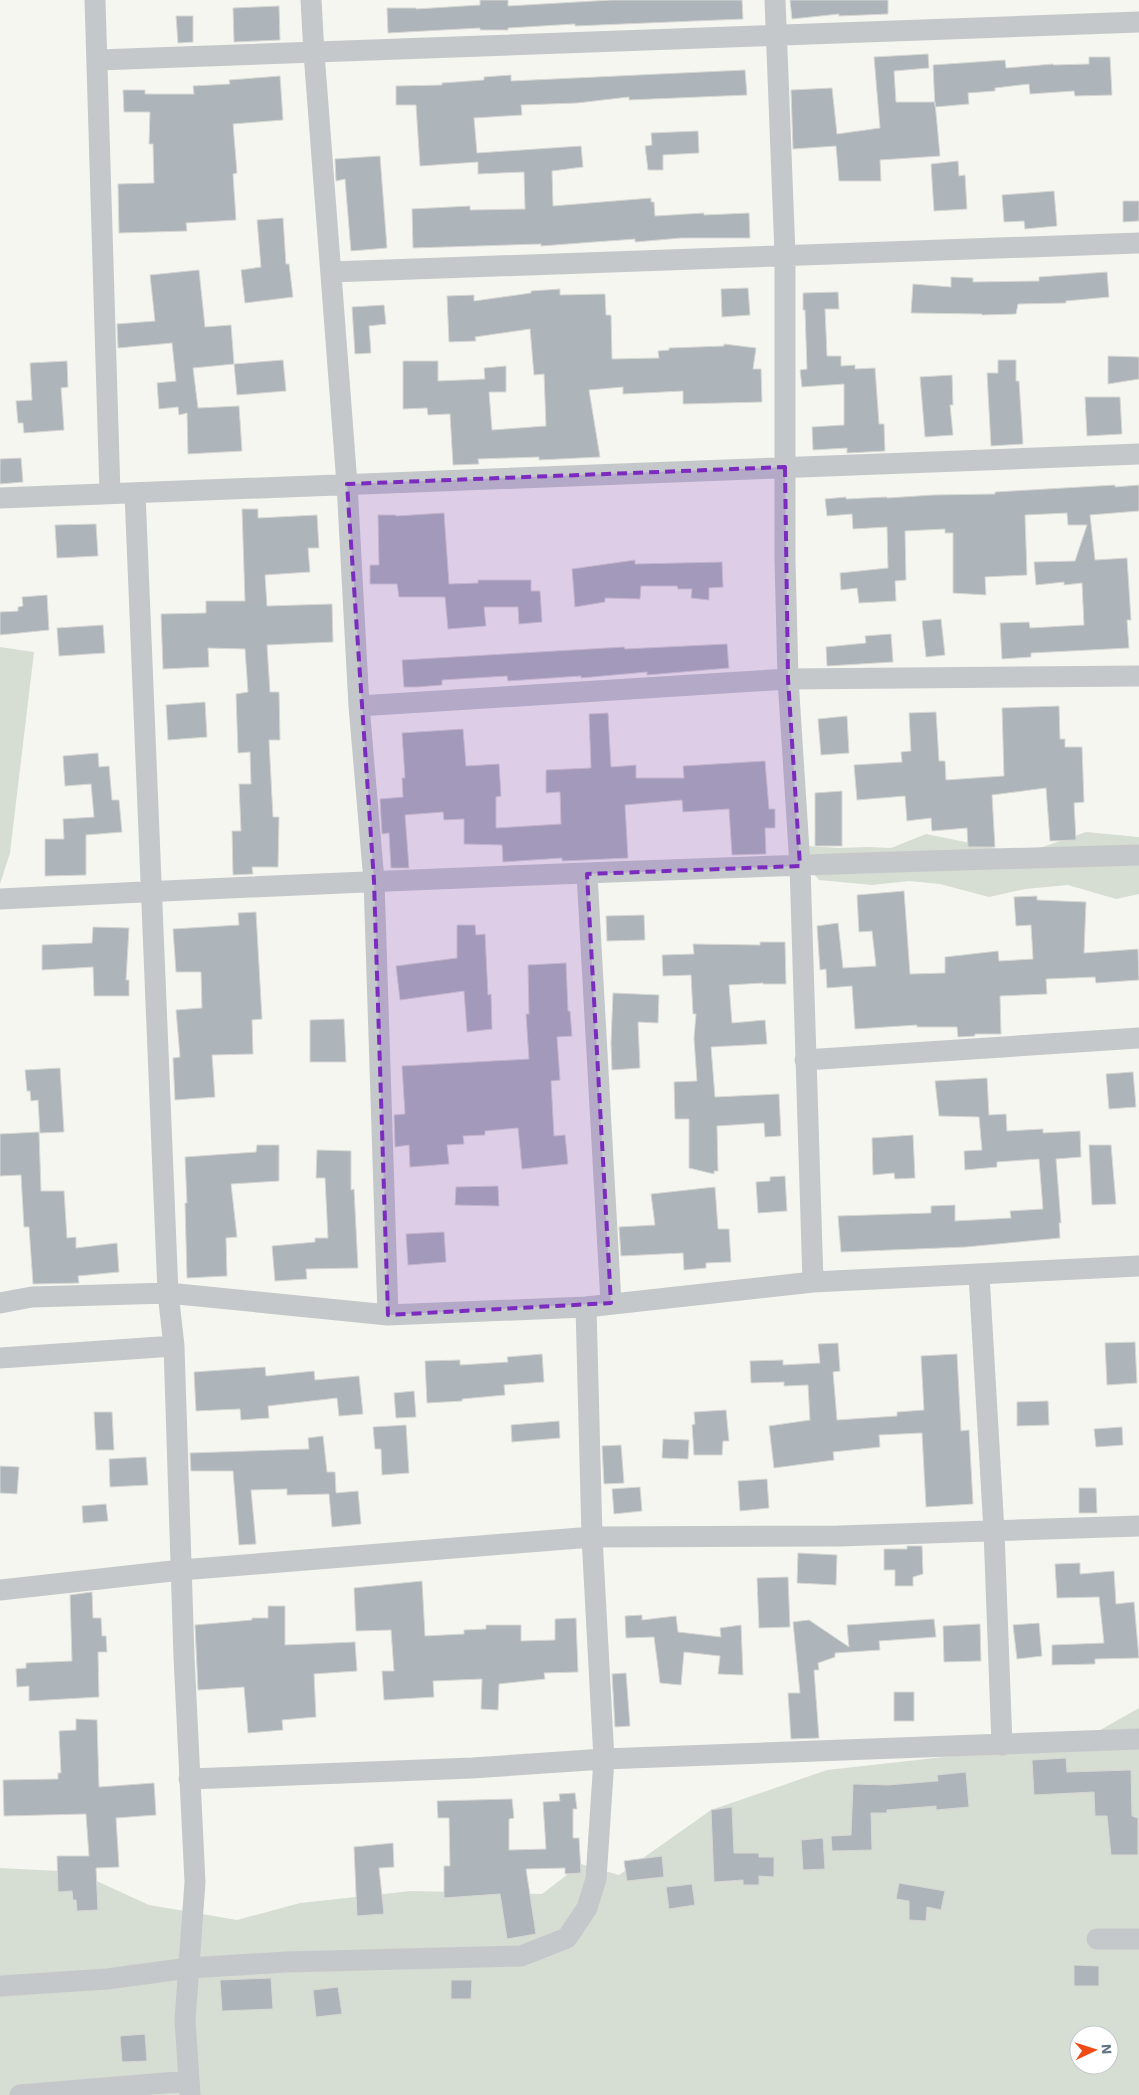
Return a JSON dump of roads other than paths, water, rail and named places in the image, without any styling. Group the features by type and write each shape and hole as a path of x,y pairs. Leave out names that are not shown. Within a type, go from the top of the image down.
{"street":[{"path":"95,0 110,493"},
{"path":"311,0 347,484 359,706 374,881 388,1315"},
{"path":"775,0 785,254 788,680 800,866 805,1060 814,1282"},
{"path":"98,60 1139,22"},
{"path":"331,272 1139,242"},
{"path":"0,498 1139,454"},
{"path":"20,2095 189,2088 185,2020 195,1882 189,1779 174,1346 168,1293 135,493"},
{"path":"359,706 788,680 1139,676"},
{"path":"0,899 374,881 1139,855"},
{"path":"586,874 611,1304"},
{"path":"805,1060 1139,1038"},
{"path":"0,1303 32,1298 168,1293 388,1315 586,1307 814,1282 1139,1266"},
{"path":"979,1275 994,1531 1002,1745"},
{"path":"0,1986 108,1979 189,1968 286,1962 521,1956 567,1938 587,1908 596,1879 604,1759 592,1537 586,1307"},
{"path":"0,1358 174,1346"},
{"path":"0,1590 181,1570 592,1537 839,1536 1139,1526"},
{"path":"189,1779 472,1768 604,1759 1139,1739"},
{"path":"1097,1939 1139,1940"}]}
